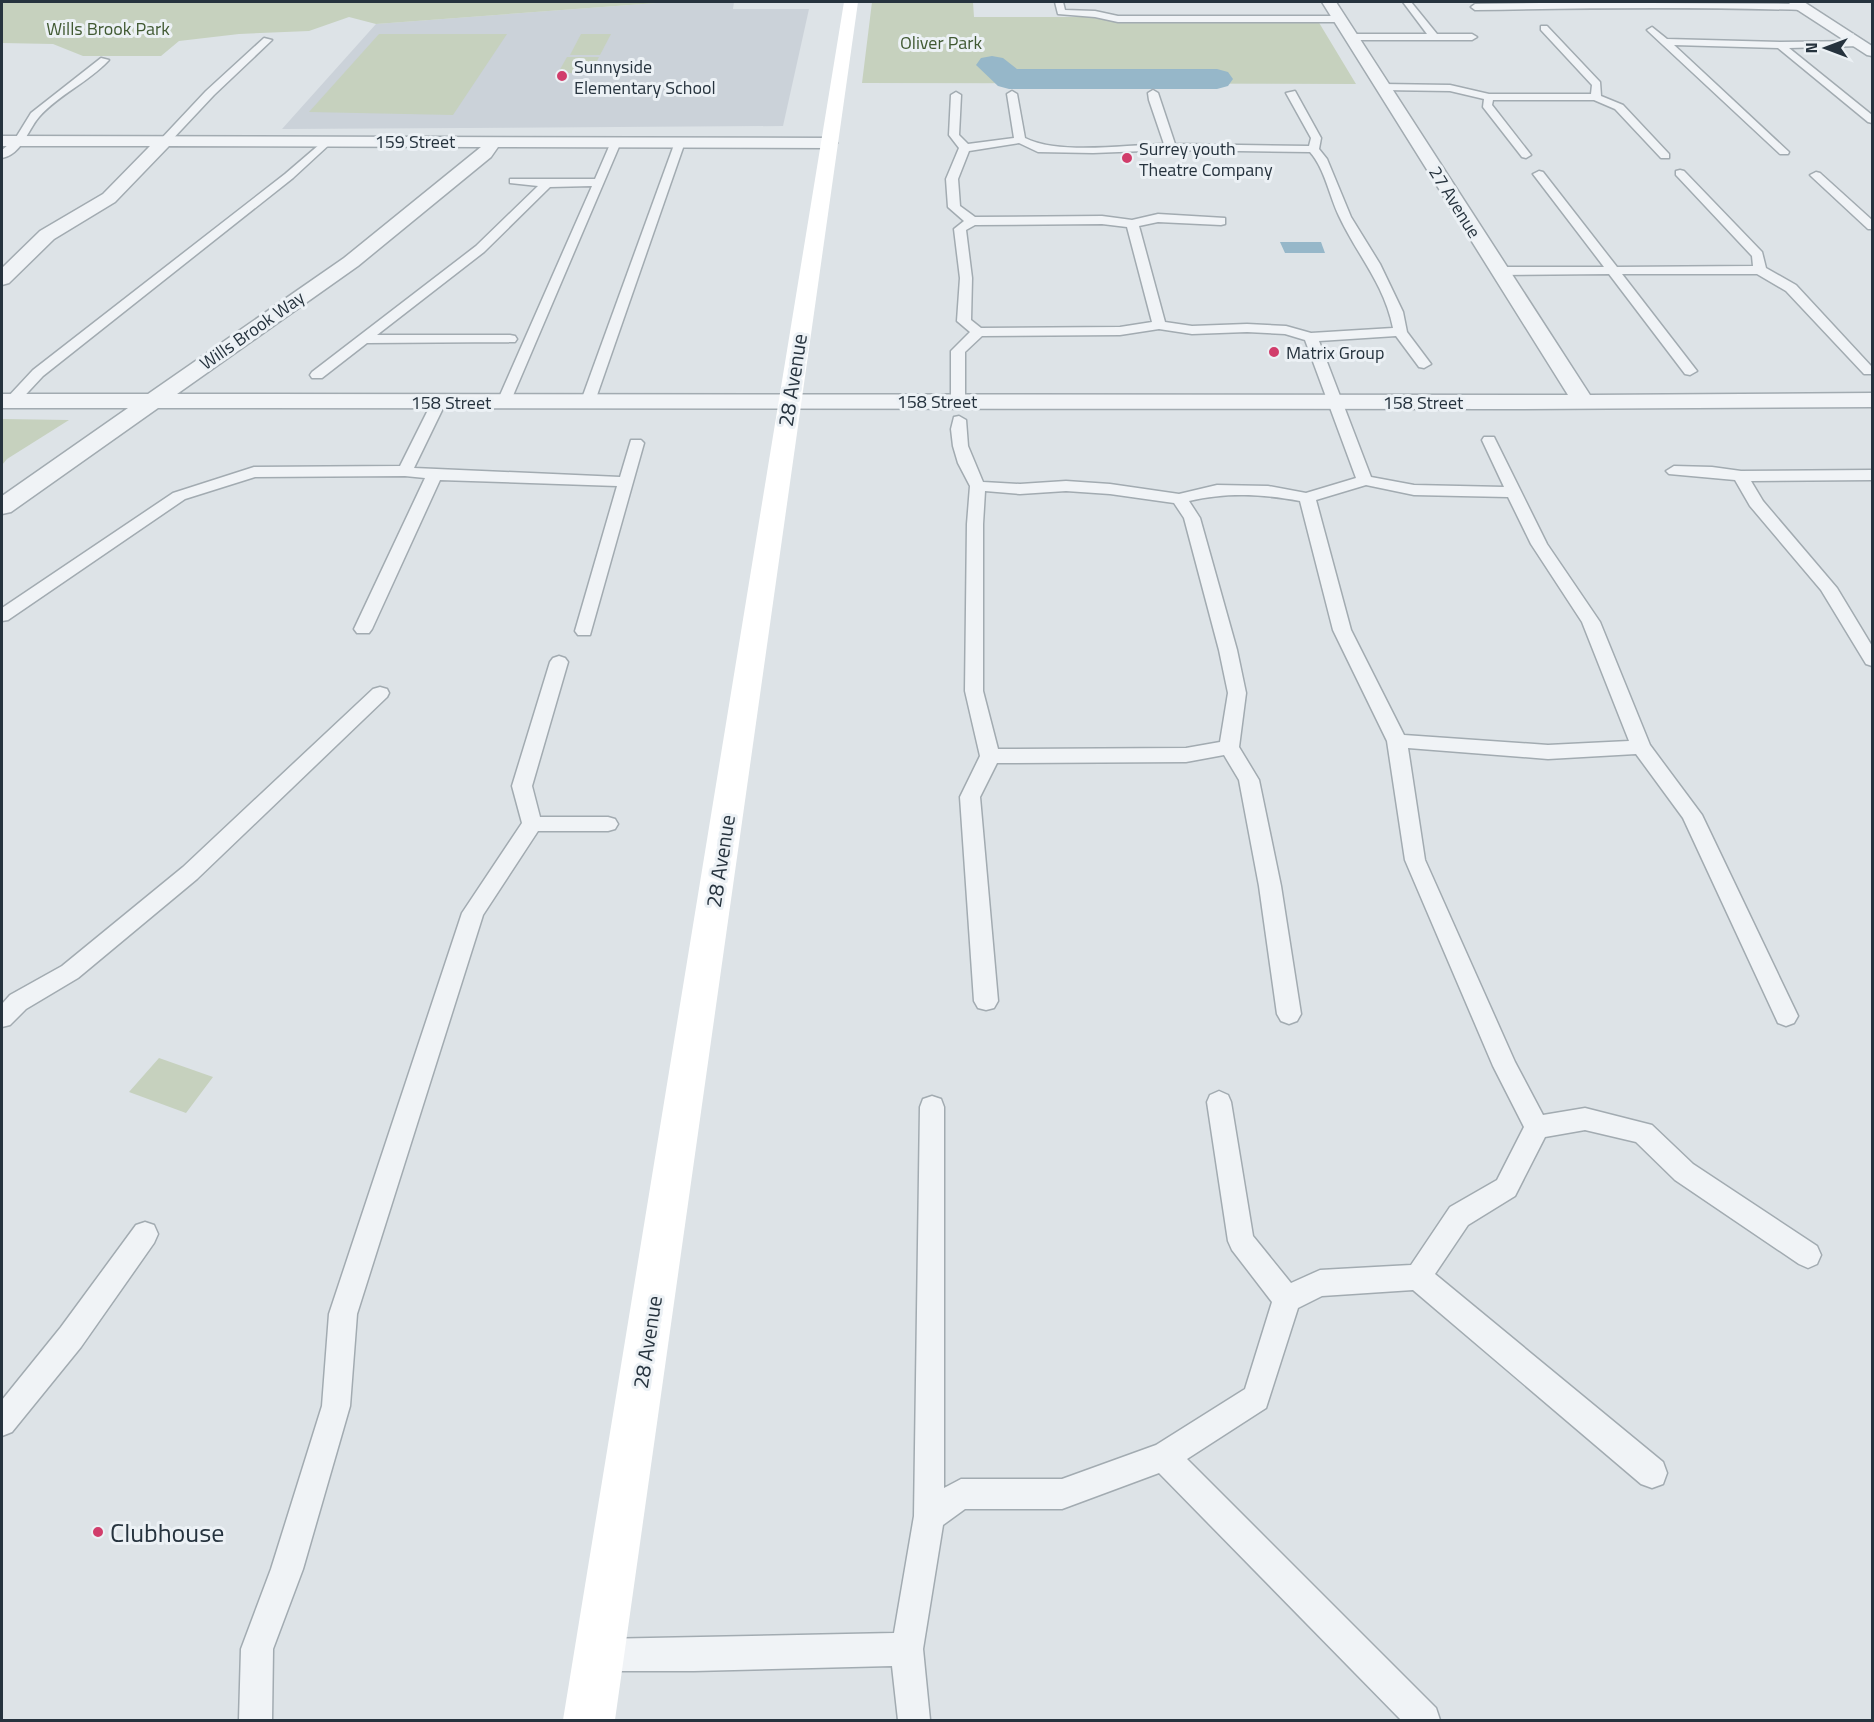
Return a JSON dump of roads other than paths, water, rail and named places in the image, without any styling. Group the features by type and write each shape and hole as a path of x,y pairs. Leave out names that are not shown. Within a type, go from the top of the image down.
{"street":[{"name":"28 Avenue","path":"589,1720 850,2"},
{"name":"27 Avenue","path":"1329,2 1582,401"},
{"path":"1800,4 1872,52"},
{"name":"159 Street","path":"10,141 829,142"},
{"path":"2,279 47,235 109,198 164,142"},
{"name":"Wills Brook Way","path":"2,507 351,262 485,153 493,142"},
{"name":"158 Street","path":"6,401 789,401 959,410 1334,402 1872,400"}],"lane":[{"path":"1059,2 1061,12 1118,19 1340,19"},
{"path":"1087,2 1090,14"},
{"path":"1407,2 1434,37"},
{"path":"1475,7 1605,3 1698,7 1716,3 1800,4"},
{"path":"1544,28 1597,84 1596,97"},
{"path":"1652,30 1784,152"},
{"path":"1351,37 1472,37"},
{"path":"164,142 210,93 267,40"},
{"path":"1666,42 1780,45 1860,43"},
{"path":"1780,45 1872,120"},
{"path":"2,155 10,141 35,115 104,60"},
{"path":"1382,87 1450,88 1489,97 1596,97 1619,107 1665,156"},
{"path":"1153,93 1154,107 1168,135 1170,147"},
{"path":"1291,93 1316,138 1313,150"},
{"path":"1012,94 1020,140"},
{"path":"957,95 954,135 965,148"},
{"path":"1489,97 1487,105 1526,155"},
{"path":"965,148 1020,140 1038,149 1093,150 1170,147 1313,150 1322,159 1345,217 1374,264 1396,312 1400,332 1424,364"},
{"path":"6,401 38,373 289,176 327,141"},
{"path":"504,402 616,142"},
{"path":"588,401 680,142"},
{"path":"965,148 952,179 954,207 972,221"},
{"path":"1680,173 1758,255 1760,270"},
{"path":"1539,174 1689,371"},
{"path":"1816,175 1872,226"},
{"path":"514,181 546,185 597,182"},
{"path":"317,375 480,249 546,185"},
{"path":"1221,221 1158,218 1132,224 1102,220 972,221 960,229 966,278 964,321 978,332 1120,331 1159,325 1192,330 1247,328 1286,330 1311,337 1400,332"},
{"path":"1132,224 1159,325"},
{"path":"1498,270 1760,270 1791,288 1869,371"},
{"path":"978,332 958,351 960,449 968,471 978,486 975,524 974,691 990,756 970,797 986,1000"},
{"path":"1311,337 1365,480"},
{"path":"364,339 510,339"},
{"path":"405,471 439,402"},
{"path":"1489,441 1539,544 1591,622 1641,747 1692,815 1786,1016"},
{"path":"584,631 636,443"},
{"path":"2,616 179,496 254,472 405,471 434,475 626,482"},
{"path":"1674,471 1712,472 1741,476 1872,475"},
{"path":"363,629 434,475"},
{"path":"1741,476 1756,503 1828,588 1872,660"},
{"path":"978,486 1020,489 1066,486 1110,489 1179,499 1217,490 1268,491 1307,498 1365,480 1414,490 1514,492"},
{"path":"1307,498 1342,630 1397,741 1415,860 1505,1066 1537,1127"},
{"path":"1179,499 1192,518 1228,650 1237,693 1228,747 1249,780 1270,886 1289,1014"},
{"path":"255,1720 256,1649 287,1569 336,1406 343,1314 473,913 532,824 522,786 559,662"},
{"path":"2,1018 10,998 70,972 190,873 380,693"},
{"path":"1397,741 1548,752 1641,747"},
{"path":"990,756 1186,755 1228,747"},
{"path":"532,824 608,824"},
{"path":"1219,1102 1241,1241 1287,1299"},
{"path":"914,1720 907,1649 929,1516 932,1107"},
{"path":"1537,1127 1585,1119 1643,1132 1684,1173 1808,1255"},
{"path":"1418,1277 1459,1216 1506,1188 1537,1127"},
{"path":"2,1422 71,1337 145,1234"},
{"path":"929,1516 961,1494 1062,1494 1164,1457 1256,1398 1287,1299 1320,1283 1418,1277 1652,1473"},
{"path":"1164,1457 1424,1720"},
{"path":"599,1655 694,1655 907,1649"}],"water":[{"path":"1280,242 1321,242 1325,253 1285,253"}],"waterway":[{"path":"992,65 1009,79 1217,79"}],"place":[{"name":"Sunnyside Elementary School","path":"562,76"},
{"name":"Surrey youth Theatre Company","path":"1127,158"},
{"name":"Matrix Group","path":"1274,352"},
{"name":"Clubhouse","path":"98,1532"}],"park label":[{"name":"Wills Brook Park","path":"108,28"},
{"name":"Oliver Park","path":"941,42"}]}
